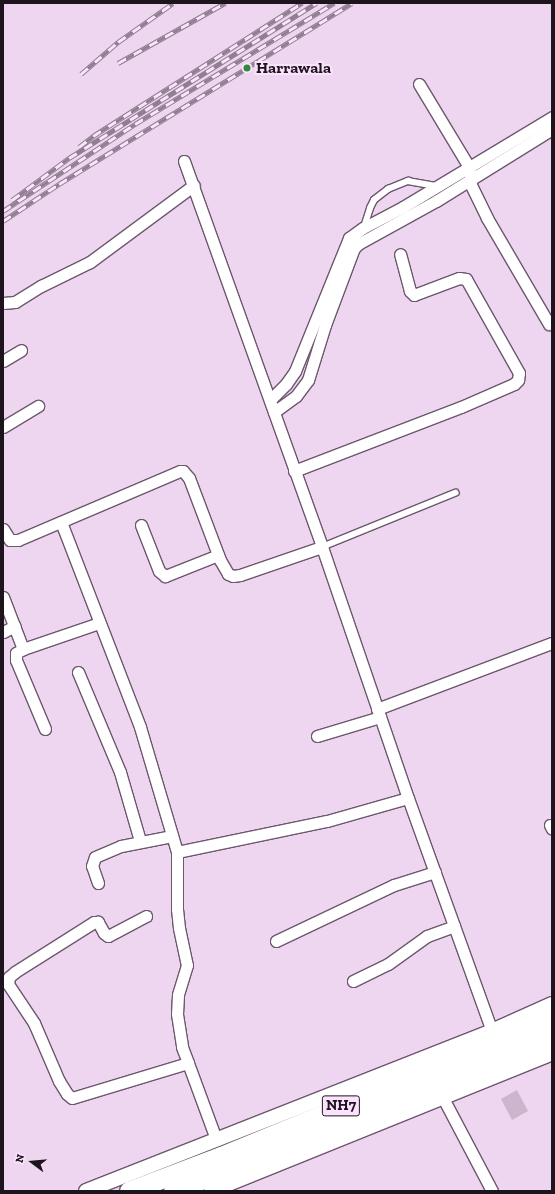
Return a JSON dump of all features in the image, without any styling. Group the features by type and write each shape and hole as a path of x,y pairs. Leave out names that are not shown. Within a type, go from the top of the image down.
{"highway":[{"name":"NH7","path":"129,1191 221,1156 552,1020"},
{"name":"NH7","path":"173,1191 552,1039"}],"street":[{"path":"419,84 470,167 470,179 474,194 549,324"},
{"path":"270,400 286,384 295,371 353,241 364,228 438,187 552,117"},
{"path":"274,412 296,396 308,380 353,241 436,201 552,129"},
{"path":"184,161 194,185 322,547 408,798 492,1031"},
{"path":"3,303 15,302 41,286 90,262 194,185"},
{"path":"294,471 461,407 514,384 518,380 519,373 466,279 459,278 414,295 410,291 400,254"},
{"path":"3,361 21,350"},
{"path":"3,427 38,406"},
{"path":"3,529 10,540 18,540 174,473 183,471 190,478 225,571 233,576 322,547"},
{"path":"61,522 140,727 177,852 177,909 187,965 178,995 177,1014 182,1047 216,1139"},
{"path":"141,525 159,571 165,576 218,555"},
{"path":"3,597 23,649"},
{"path":"45,729 16,660 16,654 23,649 99,623"},
{"path":"3,632 15,626"},
{"path":"317,736 552,643"},
{"path":"78,672 118,766 140,841"},
{"path":"177,852 327,821 408,798"},
{"path":"98,883 92,866 95,857 121,846 140,841 172,836"},
{"path":"276,940 394,885 435,872"},
{"path":"146,916 108,936 104,933 98,922 94,922 15,972 9,978 8,984 36,1026 59,1081 67,1094 72,1098 188,1063"},
{"path":"352,982 388,964 427,936 454,926"},
{"path":"86,1191 492,1031 552,1004"},
{"path":"211,1191 552,1053"},
{"path":"443,1098 492,1191"}],"lane":[{"path":"364,228 374,200 388,188 408,181 438,187"},
{"path":"322,547 455,493"}],"building":[{"path":"517,1090 528,1111 512,1120 501,1099"}],"railway":[{"path":"81,74 118,42 173,3"},
{"path":"118,63 225,3"},
{"path":"79,147 93,136 302,3"},
{"path":"12,200 69,158 316,3"},
{"path":"3,211 135,124 334,3"},
{"path":"3,221 59,184 352,3"}],"place":[{"name":"Harrawala","path":"247,68"}]}
